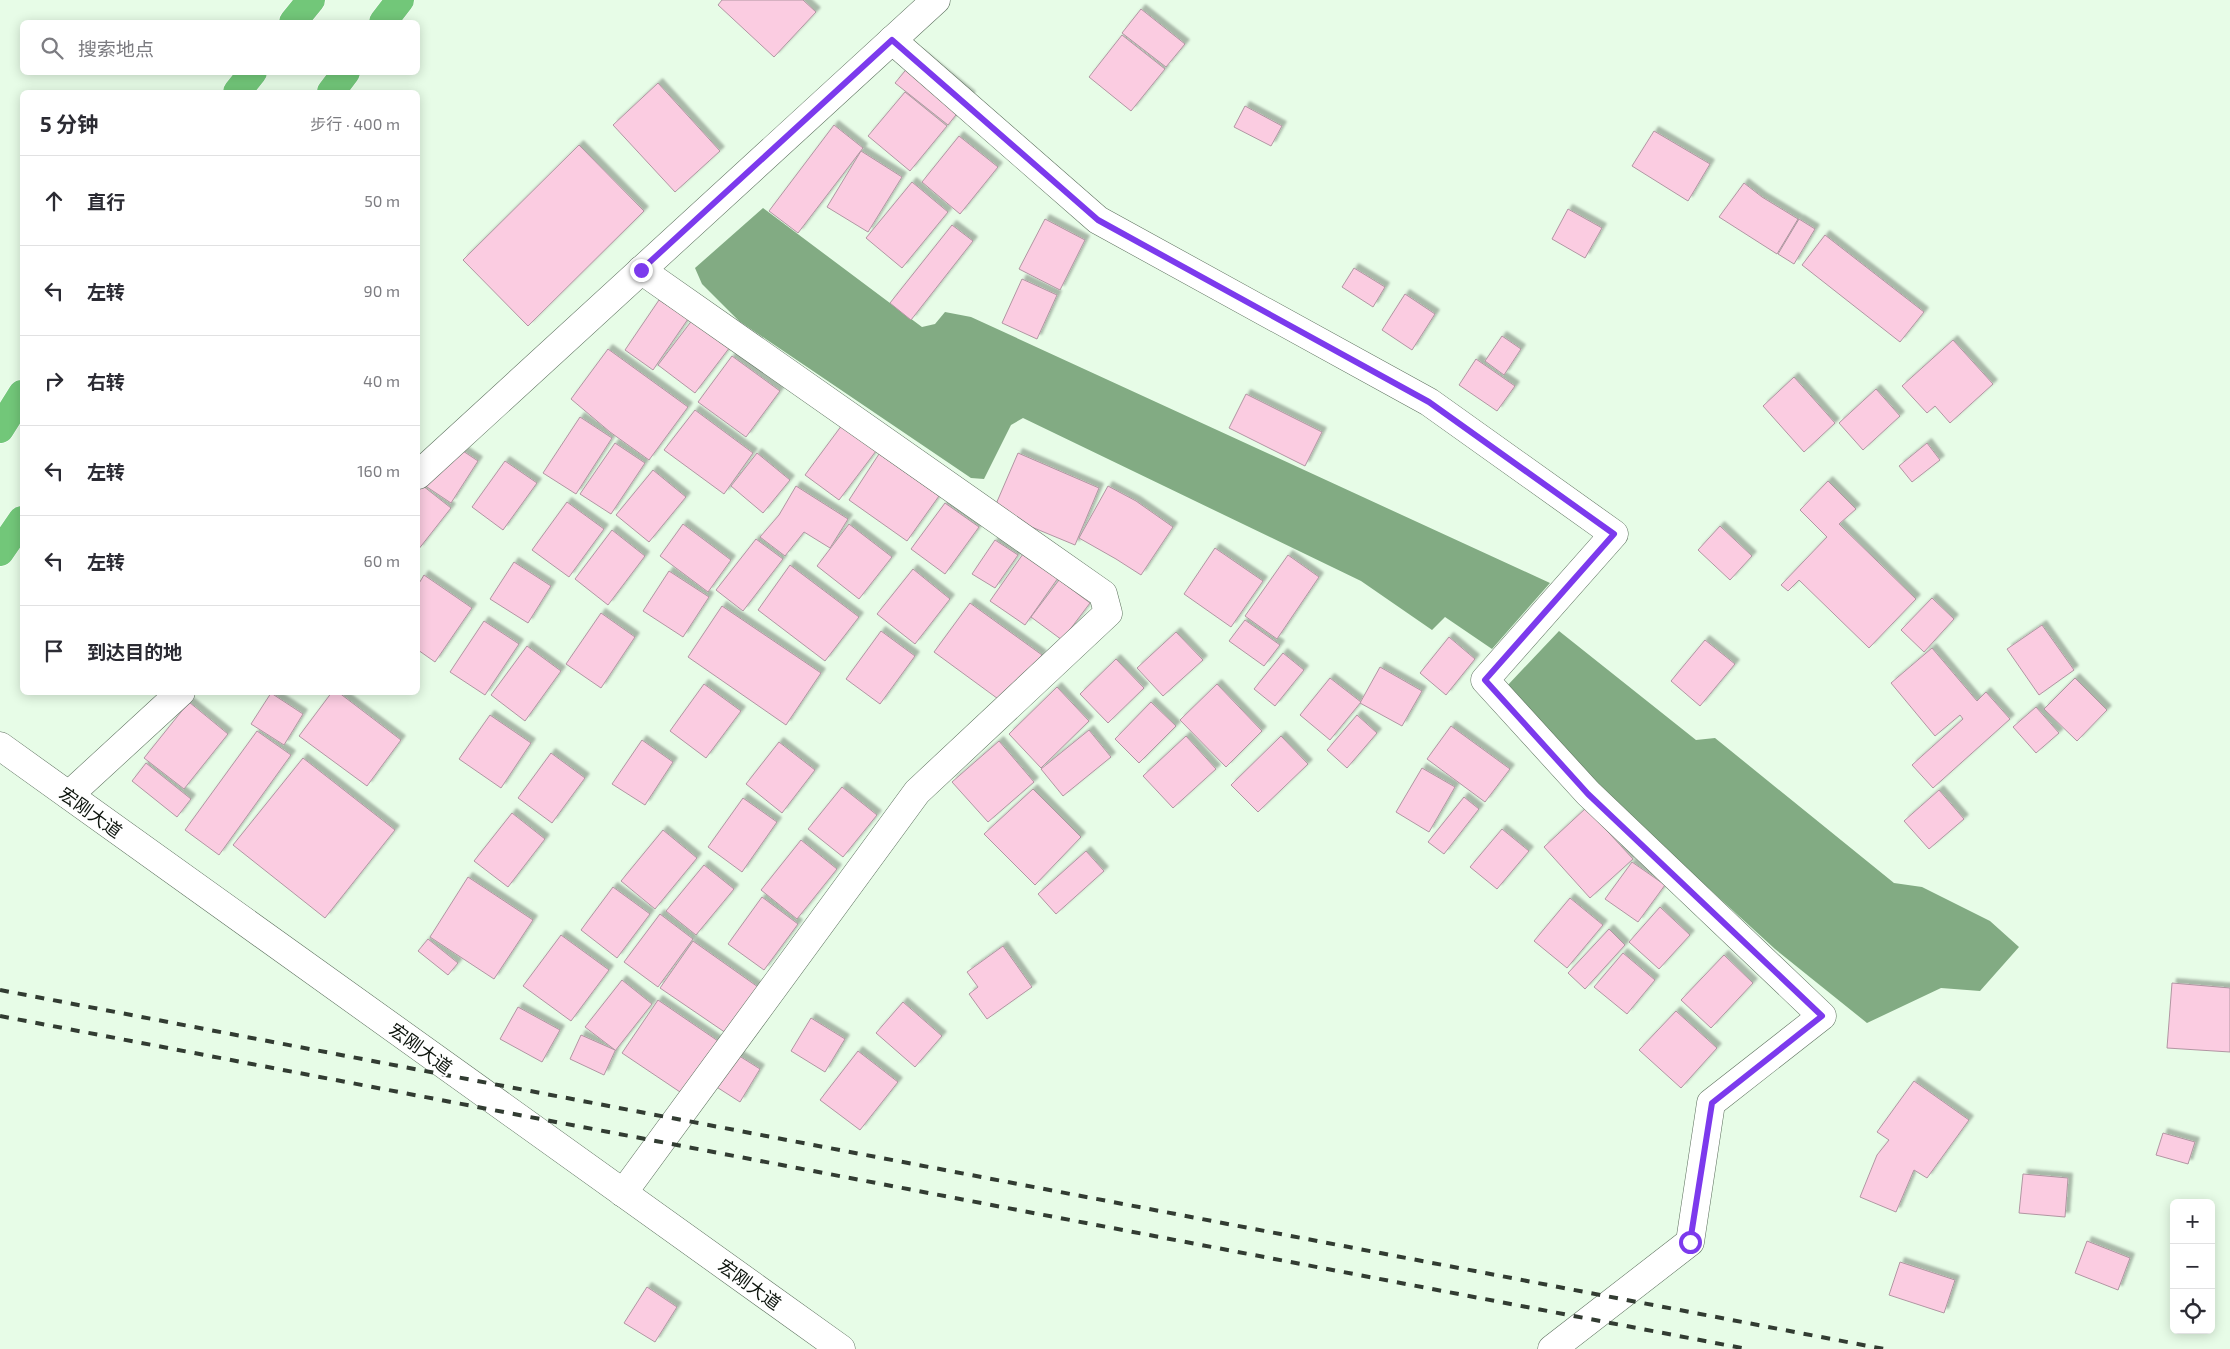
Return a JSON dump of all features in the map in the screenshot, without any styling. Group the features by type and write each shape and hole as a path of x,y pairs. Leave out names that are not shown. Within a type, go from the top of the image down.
{"highway":[{"path":"279,20 294,0"},
{"path":"295,20 311,0"},
{"path":"385,20 400,0"},
{"path":"232,90 242,75"},
{"path":"239,90 251,75"},
{"path":"332,90 344,75"},
{"path":"0,429 20,397"},
{"path":"0,552 20,523"}],"street":[{"path":"420,473 936,0"},
{"path":"892,40 1098,220 1429,402 1614,534 1485,680 1588,794 1822,1016 1712,1103 1690,1242 1552,1349"},
{"path":"623,1193 918,792 1108,613 1104,594 641,270"},
{"path":"69,795 178,695"},
{"name":"宏刚大道","path":"0,746 841,1349"}],"shaded area":[{"path":"763,208 922,327 935,324 945,312 971,317 1550,583 1492,649 1445,617 1432,630 1361,581 1023,418 1011,425 984,479 971,478 739,321 702,284 695,268"},
{"path":"1559,631 1696,740 1715,738 1894,883 1922,887 1990,921 2019,947 1980,991 1941,988 1867,1023 1775,949 1589,779 1506,687"}],"building":[{"path":"722,0 803,0 816,12 774,57 718,5"},
{"path":"1141,9 1185,44 1166,67 1122,33"},
{"path":"1122,35 1165,69 1131,111 1089,77"},
{"path":"919,54 971,96 948,125 895,83"},
{"path":"658,83 720,151 675,192 613,125"},
{"path":"905,92 947,126 910,171 868,136"},
{"path":"1245,106 1282,126 1271,146 1234,127"},
{"path":"834,125 863,148 798,233 769,211"},
{"path":"1654,131 1710,164 1688,201 1632,166"},
{"path":"959,136 998,167 960,214 922,182"},
{"path":"579,145 644,211 528,326 463,260"},
{"path":"861,151 902,177 868,232 827,207"},
{"path":"912,182 948,212 902,268 866,238"},
{"path":"1744,183 1762,197 1798,219 1777,254 1719,217"},
{"path":"1568,209 1602,228 1585,258 1552,239"},
{"path":"1045,219 1085,240 1060,290 1019,269"},
{"path":"1799,219 1815,229 1794,264 1778,254"},
{"path":"952,225 973,241 911,320 890,303"},
{"path":"1825,235 1924,312 1900,342 1802,265"},
{"path":"1354,268 1385,287 1373,307 1342,287"},
{"path":"1022,279 1057,295 1037,339 1002,323"},
{"path":"1405,294 1435,314 1412,350 1382,330"},
{"path":"659,300 688,319 653,370 625,350"},
{"path":"693,319 730,347 695,393 658,365"},
{"path":"1502,336 1521,349 1504,375 1485,361"},
{"path":"1953,340 1993,384 1950,423 1935,406 1927,413 1902,386"},
{"path":"608,349 688,407 649,460 610,432 571,399"},
{"path":"732,356 780,391 746,437 698,402"},
{"path":"1476,359 1515,386 1497,411 1459,385"},
{"path":"1794,377 1835,423 1804,452 1763,406"},
{"path":"1876,389 1900,416 1863,450 1839,423"},
{"path":"1246,394 1322,432 1305,466 1229,428"},
{"path":"695,410 753,453 724,494 664,450"},
{"path":"580,417 612,438 576,494 543,473"},
{"path":"842,425 876,451 839,500 805,475"},
{"path":"445,439 478,461 451,503 420,482 420,478"},
{"path":"615,443 645,463 611,514 580,494"},
{"path":"1927,443 1940,460 1912,482 1899,466"},
{"path":"757,453 790,480 763,513 731,486"},
{"path":"1018,453 1099,488 1075,545 993,511"},
{"path":"879,454 939,496 907,541 849,500"},
{"path":"505,461 537,483 503,530 472,507"},
{"path":"653,470 686,497 649,542 616,515"},
{"path":"1828,481 1856,509 1839,524 1916,599 1869,648 1799,580 1788,591 1781,585 1827,537 1800,510"},
{"path":"420,484 451,508 420,547"},
{"path":"796,486 848,519 830,548 804,532 785,556 760,537 779,515"},
{"path":"1108,486 1136,501 1173,527 1141,575 1079,538"},
{"path":"567,502 604,529 569,577 532,550"},
{"path":"945,503 979,527 945,574 911,549"},
{"path":"683,524 731,560 708,592 660,556"},
{"path":"849,524 892,557 859,599 817,566"},
{"path":"1720,526 1752,556 1730,580 1698,550"},
{"path":"612,530 645,556 608,605 575,579"},
{"path":"756,539 783,559 743,611 716,590"},
{"path":"995,540 1018,555 995,588 972,574"},
{"path":"1215,548 1263,581 1231,627 1184,594"},
{"path":"1023,554 1058,578 1025,625 990,601"},
{"path":"1288,555 1319,577 1277,639 1245,616"},
{"path":"514,562 551,586 528,623 490,599"},
{"path":"790,565 859,617 825,661 758,610"},
{"path":"913,569 950,599 915,644 877,614"},
{"path":"669,571 709,597 683,637 643,611"},
{"path":"424,575 472,608 435,662 420,651 420,582"},
{"path":"1059,580 1090,603 1062,640 1031,617"},
{"path":"1932,598 1954,619 1924,652 1901,630"},
{"path":"970,603 1042,655 1005,704 934,652"},
{"path":"722,606 821,673 786,725 688,657"},
{"path":"601,613 635,637 601,688 566,664"},
{"path":"1245,620 1280,645 1264,666 1229,641"},
{"path":"484,621 519,644 485,695 450,672"},
{"path":"2042,625 2074,670 2039,695 2007,649"},
{"path":"881,631 915,656 880,704 846,679"},
{"path":"1176,632 1203,660 1163,696 1137,668"},
{"path":"1449,637 1475,659 1446,695 1420,673"},
{"path":"1705,640 1735,664 1700,706 1671,681"},
{"path":"527,646 561,671 525,721 491,695"},
{"path":"1932,648 1977,701 1986,692 2010,719 1933,788 1912,765 1963,719 1960,715 1935,736 1891,683"},
{"path":"1283,653 1304,670 1275,706 1254,689"},
{"path":"1116,659 1144,688 1108,723 1080,694"},
{"path":"1380,667 1422,691 1402,726 1360,703"},
{"path":"1330,678 1361,702 1330,740 1300,715"},
{"path":"2075,678 2107,710 2077,741 2044,709"},
{"path":"704,684 741,711 706,758 670,731"},
{"path":"1217,684 1262,731 1226,767 1180,720"},
{"path":"1057,687 1089,721 1041,768 1009,734"},
{"path":"270,695 274,695 303,714 284,745 251,724"},
{"path":"330,695 342,695 401,740 367,786 299,736"},
{"path":"189,702 228,734 184,789 144,758"},
{"path":"1151,702 1176,726 1139,763 1115,739"},
{"path":"2036,707 2059,733 2036,753 2013,727"},
{"path":"490,715 531,743 501,788 459,759"},
{"path":"1357,715 1377,733 1347,768 1327,750"},
{"path":"1451,726 1510,769 1485,802 1427,759"},
{"path":"1089,730 1111,757 1063,796 1041,769"},
{"path":"257,731 291,755 219,855 185,830"},
{"path":"1186,736 1216,769 1173,808 1143,776"},
{"path":"1281,736 1308,764 1258,812 1231,785"},
{"path":"642,740 673,762 645,805 612,784"},
{"path":"999,741 1034,782 988,822 952,782"},
{"path":"779,742 815,770 782,813 746,784"},
{"path":"551,753 585,778 552,823 518,798"},
{"path":"303,758 395,830 325,918 233,845"},
{"path":"146,763 191,799 177,817 132,781"},
{"path":"1422,768 1455,787 1429,832 1396,812"},
{"path":"842,787 877,815 843,857 808,829"},
{"path":"1033,789 1081,837 1035,885 984,834"},
{"path":"1939,790 1964,819 1929,849 1904,821"},
{"path":"1464,797 1479,809 1444,854 1428,842"},
{"path":"743,798 777,822 742,872 708,847"},
{"path":"1586,808 1633,859 1590,898 1544,847"},
{"path":"512,813 545,839 508,887 474,861"},
{"path":"1502,829 1529,851 1497,889 1470,867"},
{"path":"663,830 697,858 655,909 621,881"},
{"path":"801,840 837,869 797,919 761,890"},
{"path":"1086,851 1104,871 1056,914 1038,894"},
{"path":"1632,862 1665,885 1638,922 1605,899"},
{"path":"704,865 734,889 696,935 666,911"},
{"path":"468,877 533,920 494,979 430,937"},
{"path":"613,887 650,914 617,958 581,930"},
{"path":"762,897 798,924 764,970 728,944"},
{"path":"1570,898 1603,925 1567,968 1534,941"},
{"path":"1660,907 1690,935 1659,969 1629,942"},
{"path":"660,914 693,939 658,987 624,962"},
{"path":"1609,929 1625,945 1585,989 1568,973"},
{"path":"561,935 609,970 571,1021 523,986"},
{"path":"428,939 458,963 448,975 418,951"},
{"path":"693,941 758,987 726,1033 660,988"},
{"path":"1003,946 1032,987 987,1019 969,994 978,987 967,972"},
{"path":"1623,953 1655,980 1627,1014 1594,987"},
{"path":"1724,955 1753,983 1711,1028 1681,1000"},
{"path":"622,980 652,1004 615,1051 604,1075 570,1059 581,1035 615,1050 585,1027"},
{"path":"2172,983 2230,988 2230,1052 2167,1048"},
{"path":"658,1000 718,1041 683,1094 622,1053"},
{"path":"903,1002 942,1036 915,1067 876,1033"},
{"path":"518,1007 560,1030 542,1062 500,1039"},
{"path":"1676,1011 1717,1048 1681,1088 1639,1050"},
{"path":"811,1018 845,1039 825,1072 791,1051"},
{"path":"858,1051 898,1082 860,1130 820,1100"},
{"path":"733,1052 760,1069 740,1102 712,1084"},
{"path":"1914,1081 1969,1120 1927,1178 1914,1170 1896,1212 1860,1197 1877,1155 1889,1140 1877,1132"},
{"path":"2163,1133 2195,1142 2188,1164 2156,1155"},
{"path":"2023,1174 2068,1178 2065,1217 2019,1213"},
{"path":"2087,1241 2130,1258 2118,1290 2075,1273"},
{"path":"1900,1262 1955,1280 1944,1313 1889,1295"},
{"path":"647,1287 677,1307 655,1342 624,1323"}],"railway":[{"path":"0,990 1884,1349"},
{"path":"0,1016 1747,1349"}],"route":[{"path":"641,270 892,40 1098,220 1429,402 1614,534 1485,680 1588,794 1822,1016 1712,1103 1690,1242"}]}
